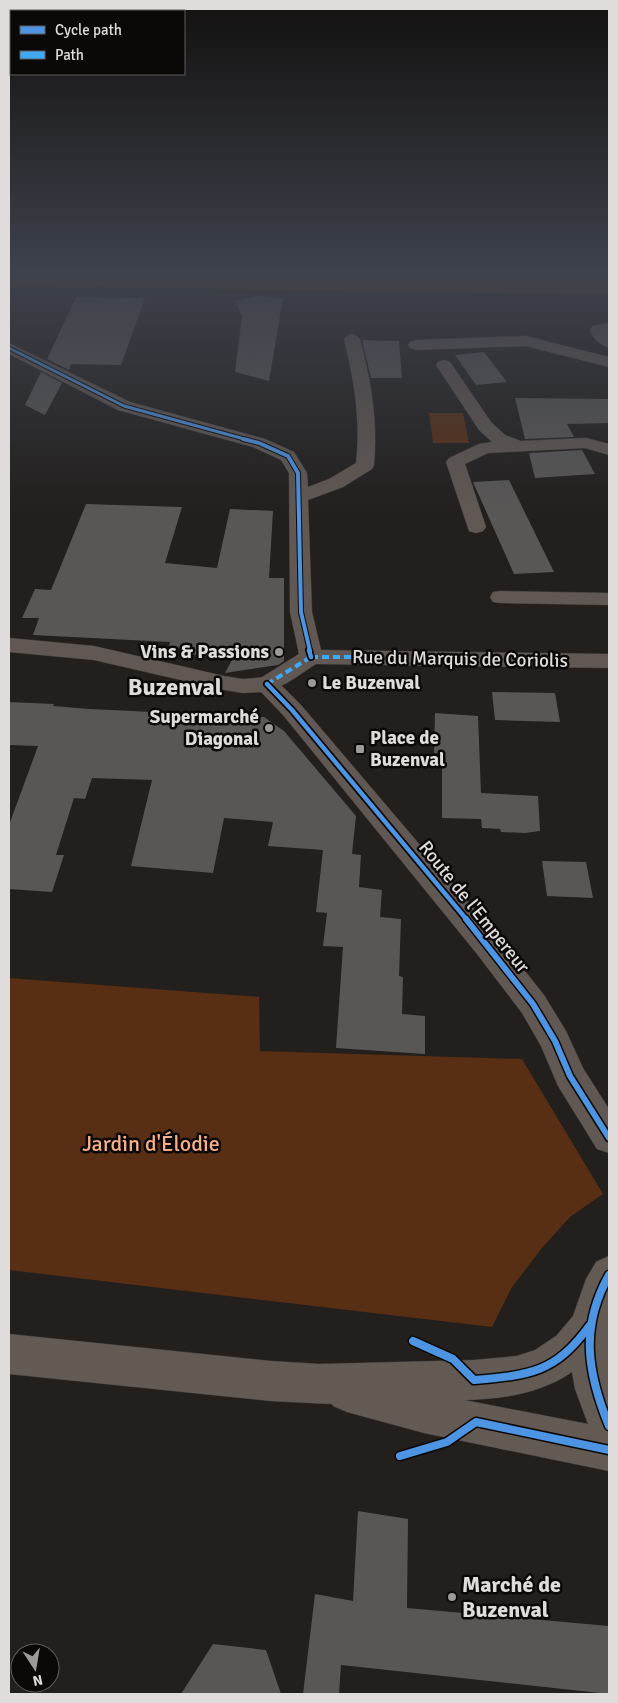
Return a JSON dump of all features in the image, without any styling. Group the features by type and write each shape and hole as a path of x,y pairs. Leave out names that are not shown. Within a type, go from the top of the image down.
{"main road":[{"path":"609,1275 597,1299 590,1324 589,1355 593,1380 609,1426"},
{"path":"9,1354 272,1381 320,1384 474,1380 516,1376 545,1367 570,1350 590,1324"},
{"path":"320,1384 424,1413 609,1450"}],"street":[{"path":"9,646 94,653 243,686 267,684 311,657 301,612 298,473 288,456 259,443 124,406 20,353"},
{"path":"298,496 336,483 365,465 368,414 356,353"},
{"path":"577,353 609,362"},
{"path":"444,365 485,426 499,439 518,446"},
{"path":"476,527 455,462 485,448 586,443 609,450"},
{"path":"501,597 609,599"},
{"name":"Rue du Marquis de Coriolis","path":"311,657 609,661"},
{"name":"Route de l'Empereur","path":"267,684 292,710 488,946 533,1004 555,1041 570,1076 609,1138"}],"green space":[{"path":"429,413 463,413 469,443 433,443"},
{"name":"Jardin d'Élodie","path":"9,978 259,997 260,1051 522,1059 603,1194 570,1217 542,1248 512,1287 492,1327 9,1270"}],"building":[{"path":"50,353 125,353 121,365 71,364 69,370 47,359"},
{"path":"237,353 274,353 269,381 235,372"},
{"path":"365,353 400,353 402,378 371,378"},
{"path":"485,353 507,382 476,385 455,355"},
{"path":"41,372 62,383 45,415 25,405"},
{"path":"515,398 609,399 609,423 567,424 574,437 525,439"},
{"path":"582,450 595,474 535,478 529,453"},
{"path":"509,480 554,572 514,574 473,482"},
{"path":"86,504 182,507 165,563 217,568 230,509 273,511 269,578 284,578 284,661 278,665 225,673 232,660 184,653 185,649 169,646 170,642 33,635 39,618 22,618 35,589 51,590"},
{"path":"492,692 555,693 560,722 495,720"},
{"path":"9,702 54,704 53,706 89,709 264,717 284,731 356,816 352,854 361,855 359,887 382,890 380,917 401,919 399,976 403,977 402,1014 425,1016 425,1054 336,1048 343,947 323,946 327,913 316,912 323,850 268,846 273,822 224,818 213,873 131,866 152,780 92,778 85,799 74,798 56,855 64,855 52,892 9,889 9,825 38,746 9,745"},
{"path":"435,713 478,716 481,793 538,796 540,831 525,833 501,832 500,829 482,828 481,819 442,818 442,753 434,753"},
{"path":"542,861 586,862 593,898 547,896"},
{"path":"358,1511 408,1519 407,1608 609,1626 609,1694 341,1665 339,1694 303,1694 315,1594 353,1601"},
{"path":"213,1644 266,1650 281,1694 181,1694"}],"marked path":[{"path":"311,657 379,657"},
{"path":"267,684 311,657"}],"cycle path":[{"path":"20,353 124,406 259,443 288,456 298,473 301,612 311,657"},
{"path":"267,684 292,710 488,946 533,1004 555,1041 570,1076 609,1138"},
{"path":"609,1275 599,1293 593,1311 589,1350 595,1389 609,1426"},
{"path":"413,1341 453,1359 474,1380 487,1379 526,1373 550,1364 561,1358 571,1349 590,1325"},
{"path":"400,1456 447,1442 476,1422 609,1450"}],"place":[{"name":"Vins & Passions","path":"279,652"},
{"name":"Le Buzenval","path":"312,683"},
{"name":"Supermarché Diagonal","path":"269,728"},
{"name":"Place de Buzenval","path":"360,749"},
{"name":"Marché de Buzenval","path":"452,1597"}],"district":[{"name":"Buzenval","path":"175,687"}]}
